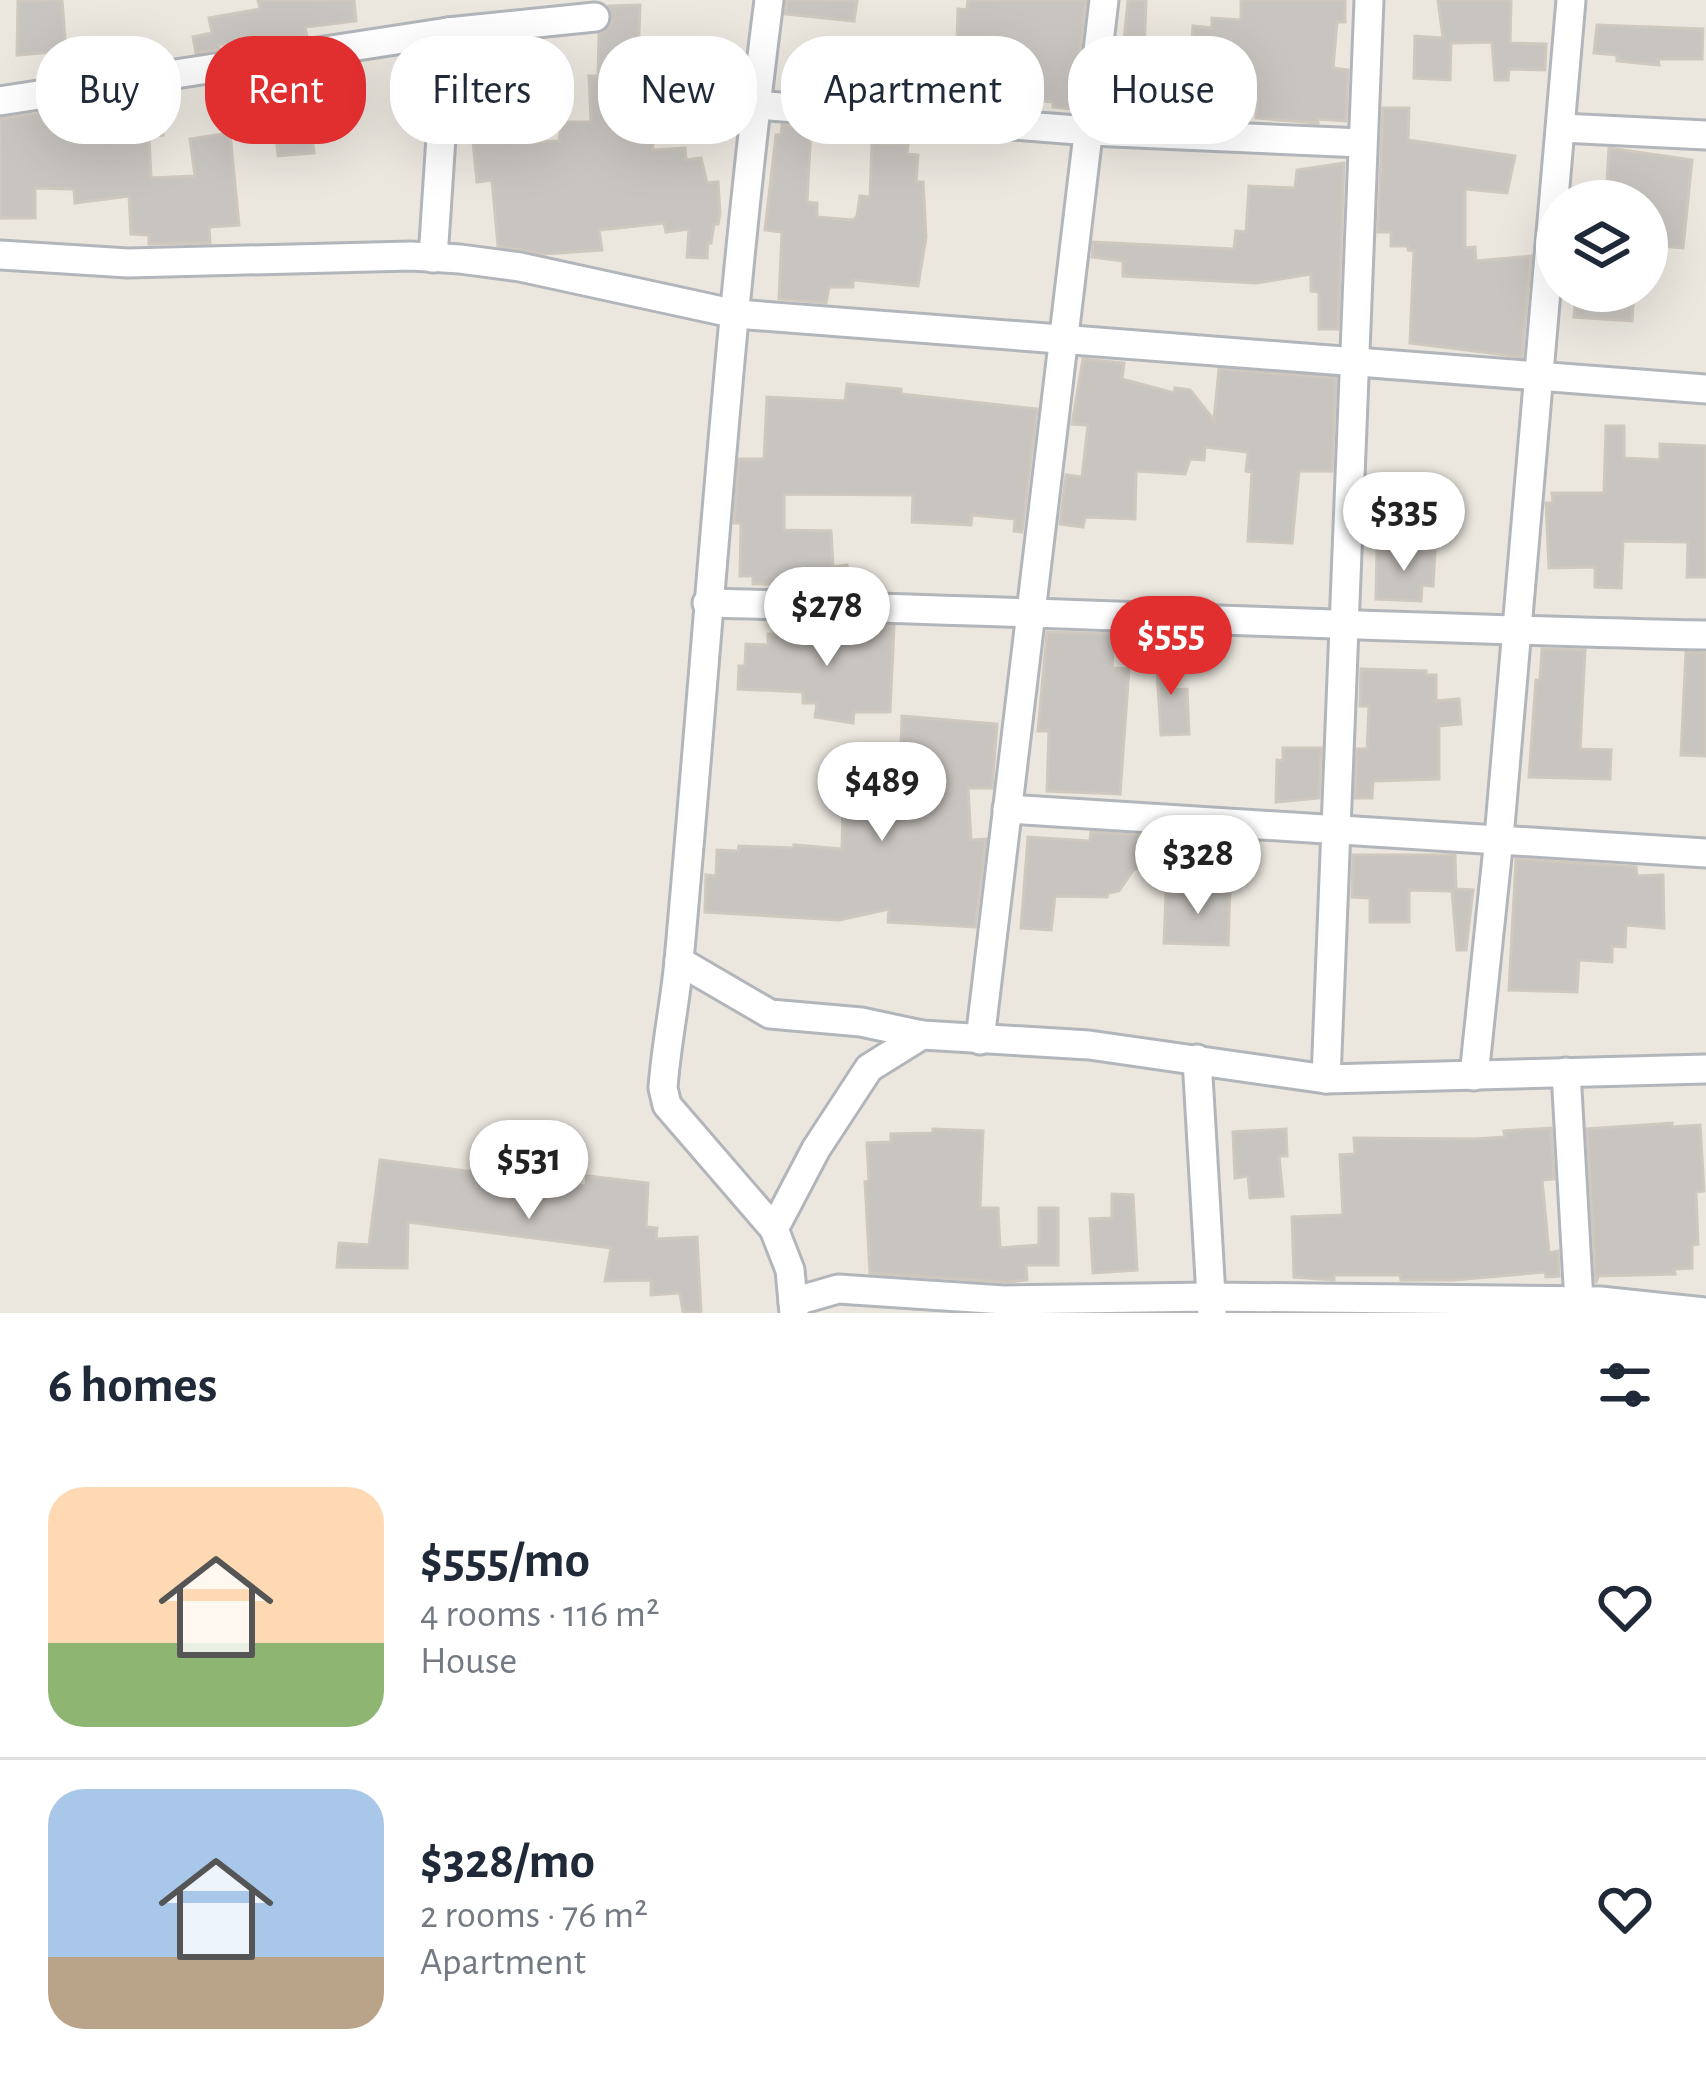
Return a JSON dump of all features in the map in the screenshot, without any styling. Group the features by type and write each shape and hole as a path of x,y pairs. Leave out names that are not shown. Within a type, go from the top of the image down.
{"street":[{"path":"757,90 769,0"},
{"path":"1100,36 1104,0"},
{"path":"1326,1079 1369,0"},
{"path":"1474,1076 1499,838 1570,0"},
{"path":"0,101 448,32 595,16"},
{"path":"433,258 448,32"},
{"path":"757,105 1068,129"},
{"path":"1562,128 1706,135"},
{"path":"1257,138 1362,143"},
{"path":"751,144 707,604 679,961 665,1064 667,1105 783,1245 793,1308 838,1289 1005,1307 1579,1302 1706,1312"},
{"path":"980,1040 1088,144"},
{"path":"0,255 128,262 433,258 520,267 736,314 1706,389"},
{"path":"707,604 1031,610 1342,626 1706,635"},
{"path":"1007,808 1706,853"},
{"path":"679,961 770,1014 861,1022 922,1035 1089,1046 1326,1079 1706,1069"},
{"path":"774,1229 816,1149 869,1068 922,1035"},
{"path":"1198,1060 1211,1305"},
{"path":"1566,1072 1579,1302"}],"building":[{"path":"62,0 65,36 36,36 36,53 17,55 18,1"},
{"path":"258,0 354,0 356,21 305,27 307,36 205,36 205,51 196,53 193,37 212,33 209,18 260,9"},
{"path":"787,0 857,0 854,21 785,14"},
{"path":"968,0 1086,0 1082,36 1068,36 1068,108 1044,101 1044,36 957,36 958,9 967,10"},
{"path":"1128,0 1146,0 1145,36 1124,36"},
{"path":"1241,0 1345,0 1345,22 1337,22 1333,68 1348,70 1346,121 1318,119 1318,123 1257,118 1257,36 1192,36 1193,26 1212,28 1212,18 1241,20"},
{"path":"1438,0 1511,0 1510,43 1546,44 1545,70 1509,69 1508,80 1495,80 1492,42 1451,43 1450,80 1414,78 1415,36 1443,38"},
{"path":"640,5 639,36 599,36 612,23 609,6"},
{"path":"1597,25 1703,29 1702,59 1658,59 1659,65 1617,61 1617,55 1594,53"},
{"path":"589,76 598,76 598,144 685,148 686,160 701,158 707,183 718,182 720,214 707,258 687,257 689,229 666,232 664,223 599,230 602,250 543,254 498,246 492,180 477,182 473,144 574,144 574,122 591,122"},
{"path":"1383,108 1409,108 1408,140 1515,156 1507,193 1465,189 1465,248 1475,247 1476,261 1531,256 1522,357 1410,343 1414,251 1408,246 1391,246 1391,232 1378,232"},
{"path":"36,114 36,144 149,144 151,178 195,176 190,139 205,137 205,144 231,144 239,225 209,227 210,243 149,244 149,235 131,234 129,196 75,203 74,189 35,188 35,218 0,218 0,119"},
{"path":"776,135 781,135 781,144 810,144 807,202 817,203 817,217 853,220 857,216 860,196 870,197 872,144 908,145 907,154 918,155 916,182 923,182 926,237 918,286 853,280 853,287 829,287 826,303 779,299 782,232 765,230"},
{"path":"277,144 313,144 314,153 278,156"},
{"path":"1609,148 1692,160 1683,248 1668,247 1668,180 1607,180"},
{"path":"1344,163 1338,329 1319,329 1319,292 1311,291 1311,274 1257,283 1123,276 1123,261 1092,257 1093,242 1234,249 1236,231 1246,232 1249,186 1295,188 1297,170"},
{"path":"1574,312 1633,312 1632,321 1574,317"},
{"path":"1083,359 1124,363 1122,379 1174,393 1175,388 1190,390 1214,420 1219,369 1336,378 1332,471 1299,471 1292,543 1248,541 1252,472 1246,471 1248,452 1205,447 1204,460 1190,459 1185,474 1136,471 1135,519 1085,517 1083,527 1060,524 1066,475 1082,477 1088,425 1072,424"},
{"path":"847,384 1037,409 1022,532 1014,531 1015,519 972,515 971,525 912,522 913,495 784,494 784,530 831,531 833,567 847,565 850,589 829,588 829,584 753,584 753,576 740,576 741,523 734,523 739,459 764,459 767,397 845,401"},
{"path":"1606,426 1624,426 1624,458 1660,460 1660,444 1705,446 1706,577 1687,577 1688,542 1623,541 1621,588 1595,587 1595,567 1549,568 1546,503 1553,503 1552,493 1604,493"},
{"path":"1377,548 1435,551 1433,586 1422,585 1421,601 1376,599"},
{"path":"826,624 894,626 890,712 854,712 853,723 815,717 817,703 803,703 803,692 738,689 746,644 768,645 768,634 804,636 804,631 825,631"},
{"path":"1047,632 1114,634 1112,668 1129,669 1120,794 1047,791 1049,731 1038,731"},
{"path":"1542,649 1585,650 1580,749 1611,750 1610,779 1529,777"},
{"path":"1686,652 1706,653 1706,756 1681,755"},
{"path":"1156,654 1177,655 1175,690 1187,689 1189,734 1161,735"},
{"path":"1361,669 1426,671 1426,675 1436,675 1436,701 1459,699 1461,724 1439,726 1439,779 1373,781 1372,798 1355,798 1357,749 1367,749 1369,706 1360,706"},
{"path":"902,716 997,724 992,788 968,788 971,840 986,839 975,927 888,922 889,909 839,920 705,912 706,875 716,876 717,850 794,845 842,849 843,800 889,801 889,775 900,775"},
{"path":"1283,748 1321,748 1319,798 1276,802 1277,760 1283,761"},
{"path":"1091,832 1150,836 1148,867 1134,869 1119,891 1107,897 1055,896 1051,930 1021,928 1028,837 1090,841"},
{"path":"1353,855 1455,855 1456,889 1473,890 1466,950 1457,950 1452,891 1409,890 1409,922 1370,922 1370,898 1352,897"},
{"path":"1516,859 1636,867 1637,876 1663,875 1664,928 1626,925 1625,947 1612,946 1612,962 1579,960 1577,992 1509,990"},
{"path":"1206,885 1230,887 1228,945 1164,943 1166,893 1206,894"},
{"path":"1672,1123 1672,1127 1700,1125 1704,1191 1696,1192 1698,1244 1692,1245 1692,1268 1674,1269 1675,1274 1598,1276 1596,1283 1587,1129"},
{"path":"1551,1128 1554,1179 1542,1180 1549,1253 1558,1251 1559,1276 1546,1277 1545,1272 1454,1280 1401,1280 1400,1275 1334,1275 1334,1280 1294,1277 1292,1217 1343,1215 1340,1155 1355,1154 1354,1138 1475,1139 1505,1137 1504,1131"},
{"path":"933,1129 983,1131 980,1208 998,1208 1000,1248 1039,1245 1039,1208 1058,1208 1058,1265 1026,1265 1027,1280 1007,1282 870,1273 867,1143 891,1142 891,1134 933,1133"},
{"path":"1286,1129 1287,1156 1279,1156 1283,1196 1250,1198 1248,1176 1235,1178 1233,1132"},
{"path":"380,1160 586,1186 587,1176 648,1183 646,1227 657,1228 656,1239 697,1237 701,1312 683,1312 680,1293 651,1295 651,1280 605,1281 611,1248 408,1222 407,1268 337,1267 339,1243 369,1245"},
{"path":"1112,1194 1133,1195 1137,1270 1093,1273 1090,1219 1112,1218"}]}
